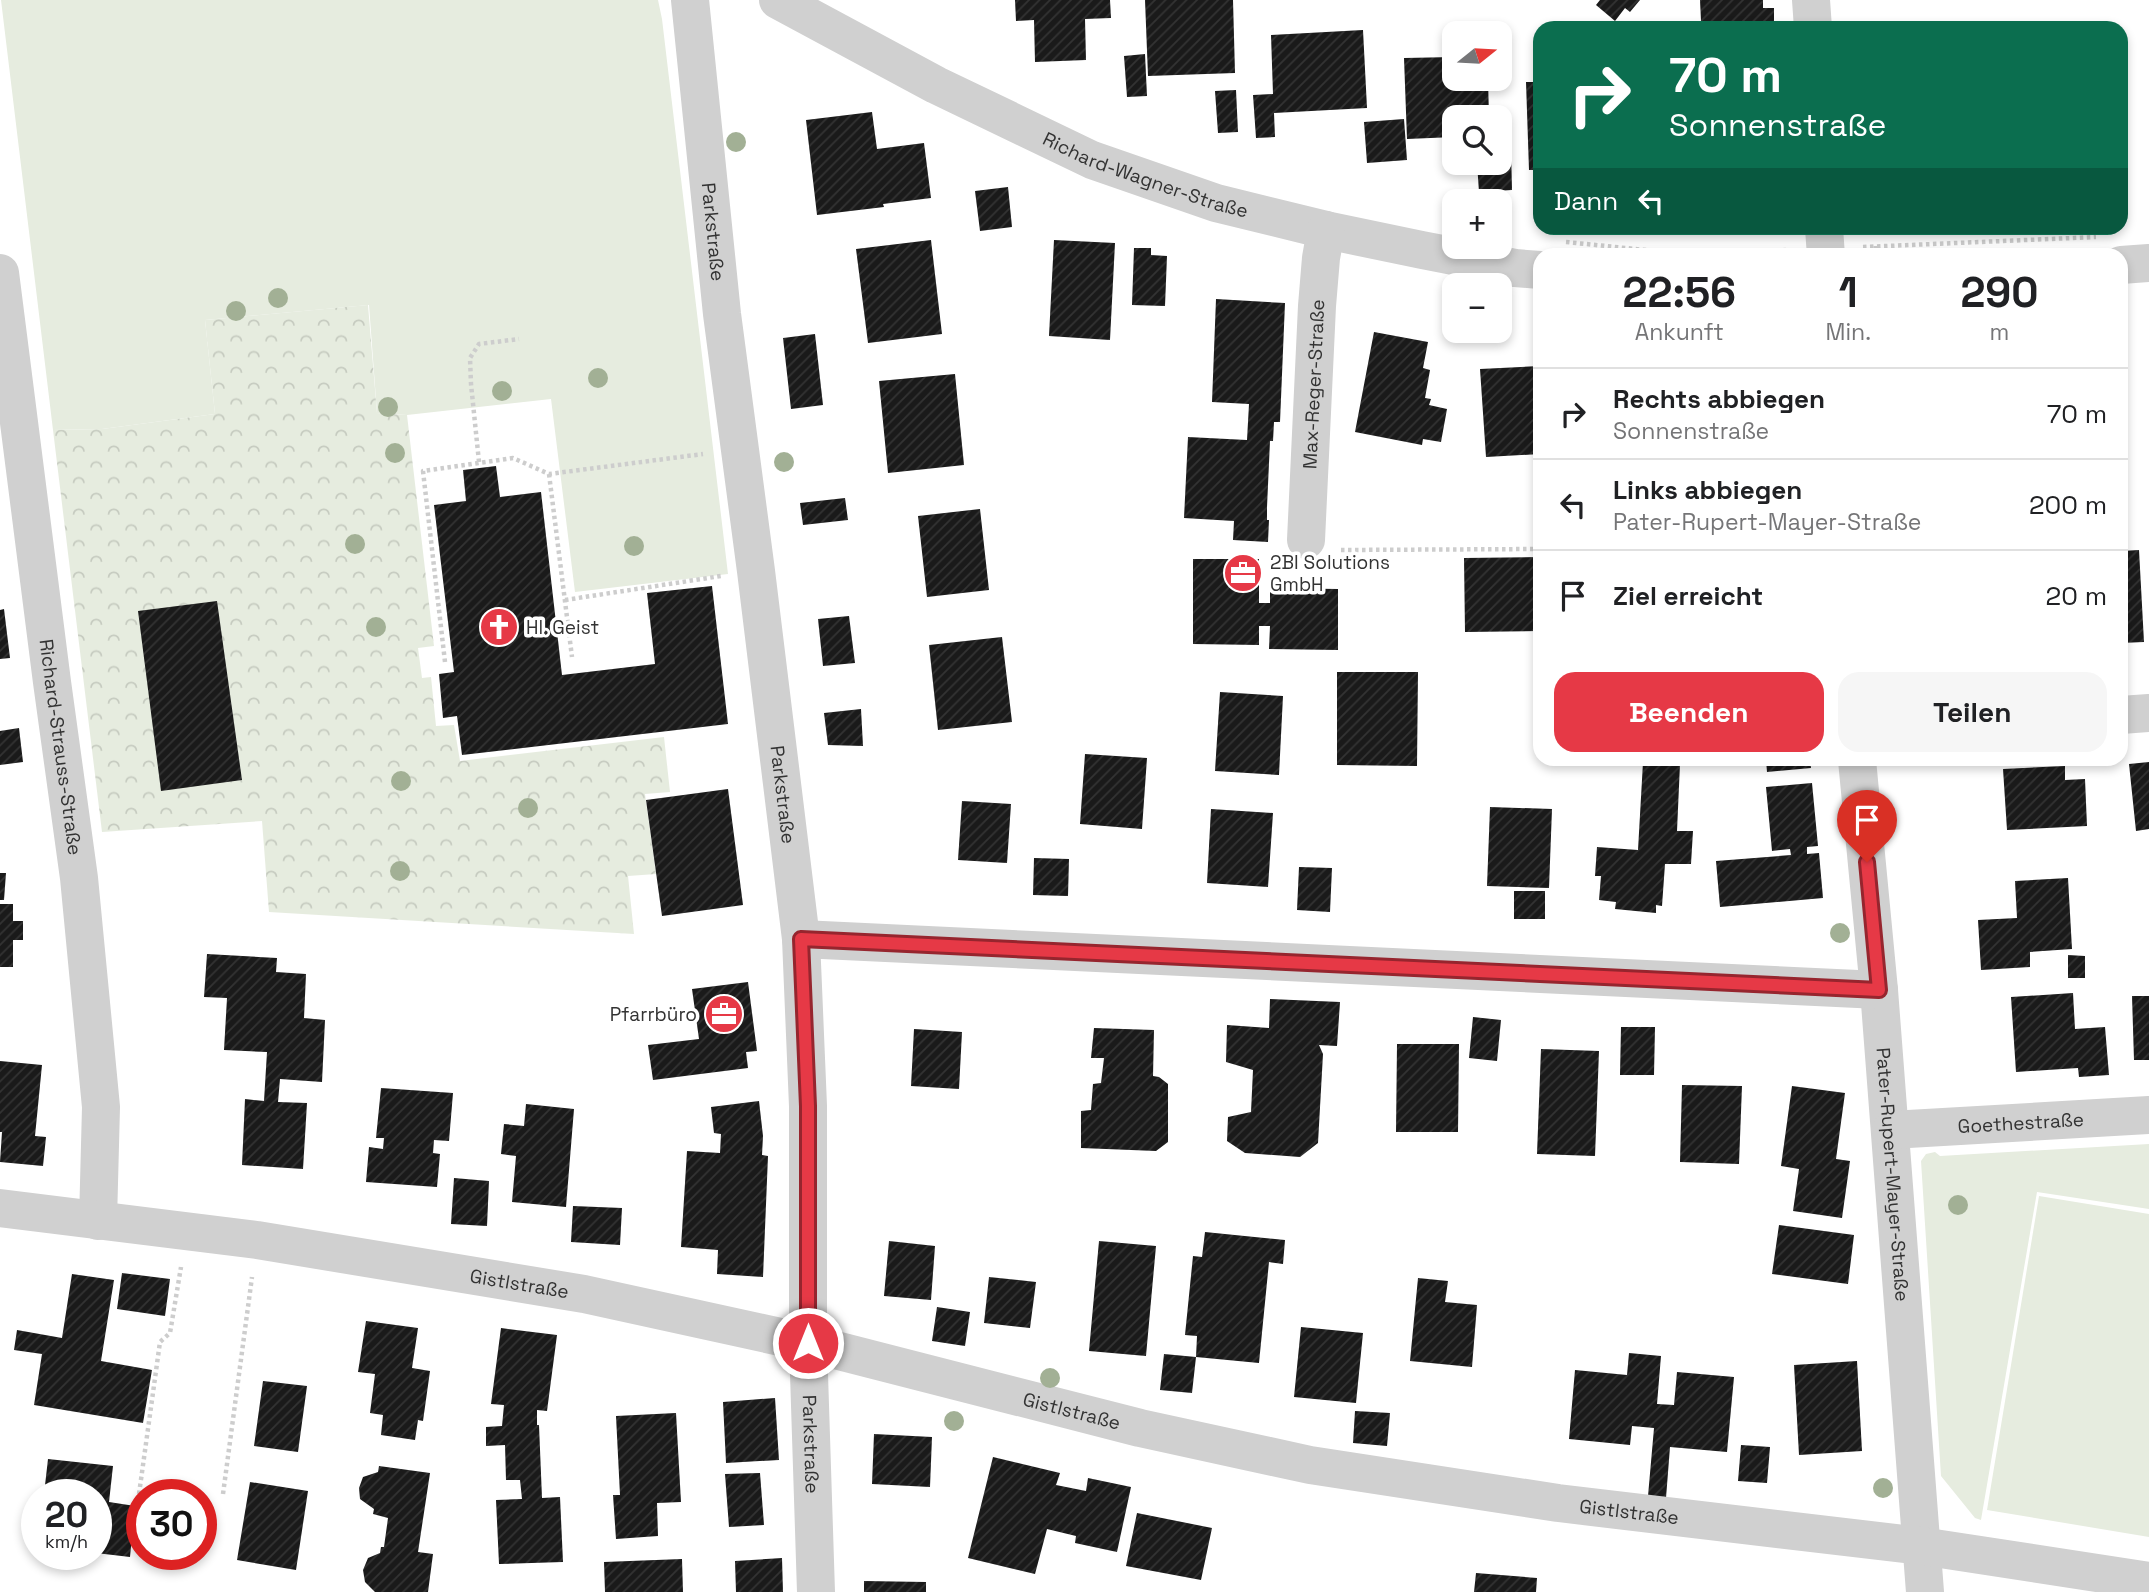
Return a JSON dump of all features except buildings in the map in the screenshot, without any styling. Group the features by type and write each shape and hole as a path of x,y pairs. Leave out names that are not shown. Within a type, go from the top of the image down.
{"street":[{"name":"Parkstraße","path":"690,0 722,314 801,939 808,1106 808,1343 816,1592"},
{"name":"Richard-Wagner-Straße","path":"778,0 936,85 1092,160 1216,203 1326,230 1533,269"},
{"path":"1811,0 1812,21"},
{"name":"Max-Reger-Straße","path":"1323,545 1317,306 1326,230"},
{"path":"2128,264 2149,263"},
{"name":"Richard-Strauss-Straße","path":"0,274 80,891 101,1107 98,1221"},
{"path":"2128,714 2149,713"},
{"name":"Pater-Rupert-Mayer-Straße","path":"1858,766 1891,1129 1925,1592"},
{"path":"801,939 1879,990"},
{"name":"Goethestraße","path":"1891,1129 2149,1115"},
{"name":"Gistlstraße","path":"0,1208 257,1240 584,1294 808,1343 1140,1428 1310,1465 1558,1503 1921,1546 2149,1581"}],"path":[{"path":"479,462 470,358 479,344 519,339"},
{"path":"444,662 422,471 513,458 549,474 739,447"},
{"path":"549,474 572,657"},
{"path":"1323,545 1533,549"},
{"path":"565,600 756,571"},
{"path":"141,1479 160,1342 170,1333 187,1231"},
{"path":"223,1494 257,1240"}],"green space":[{"path":"1,0 658,0 728,574 575,592 551,399 407,415 377,413 369,305 205,320 215,414 102,429 53,430"},
{"path":"368,305 377,413 407,415 434,646 418,648 422,678 431,677 436,726 454,725 460,761 664,737 670,792 645,794 656,874 628,876 634,934 269,912 262,821 102,832 53,430 102,429 215,414 205,320"},
{"path":"2149,1144 2149,1209 2037,1192 1981,1520 1975,1518 1941,1476 1921,1161 1926,1154 1935,1152 1940,1156"},
{"path":"2039,1196 2149,1214 2149,1537 1987,1510"}],"place":[{"name":"2BI Solutions GmbH","path":"1243,573"},
{"name":"Hl. Geist","path":"499,627"},
{"name":"Pfarrbüro","path":"724,1014"}],"route":[{"path":"808,1343 808,1106 801,939 1879,990 1867,862"}]}
